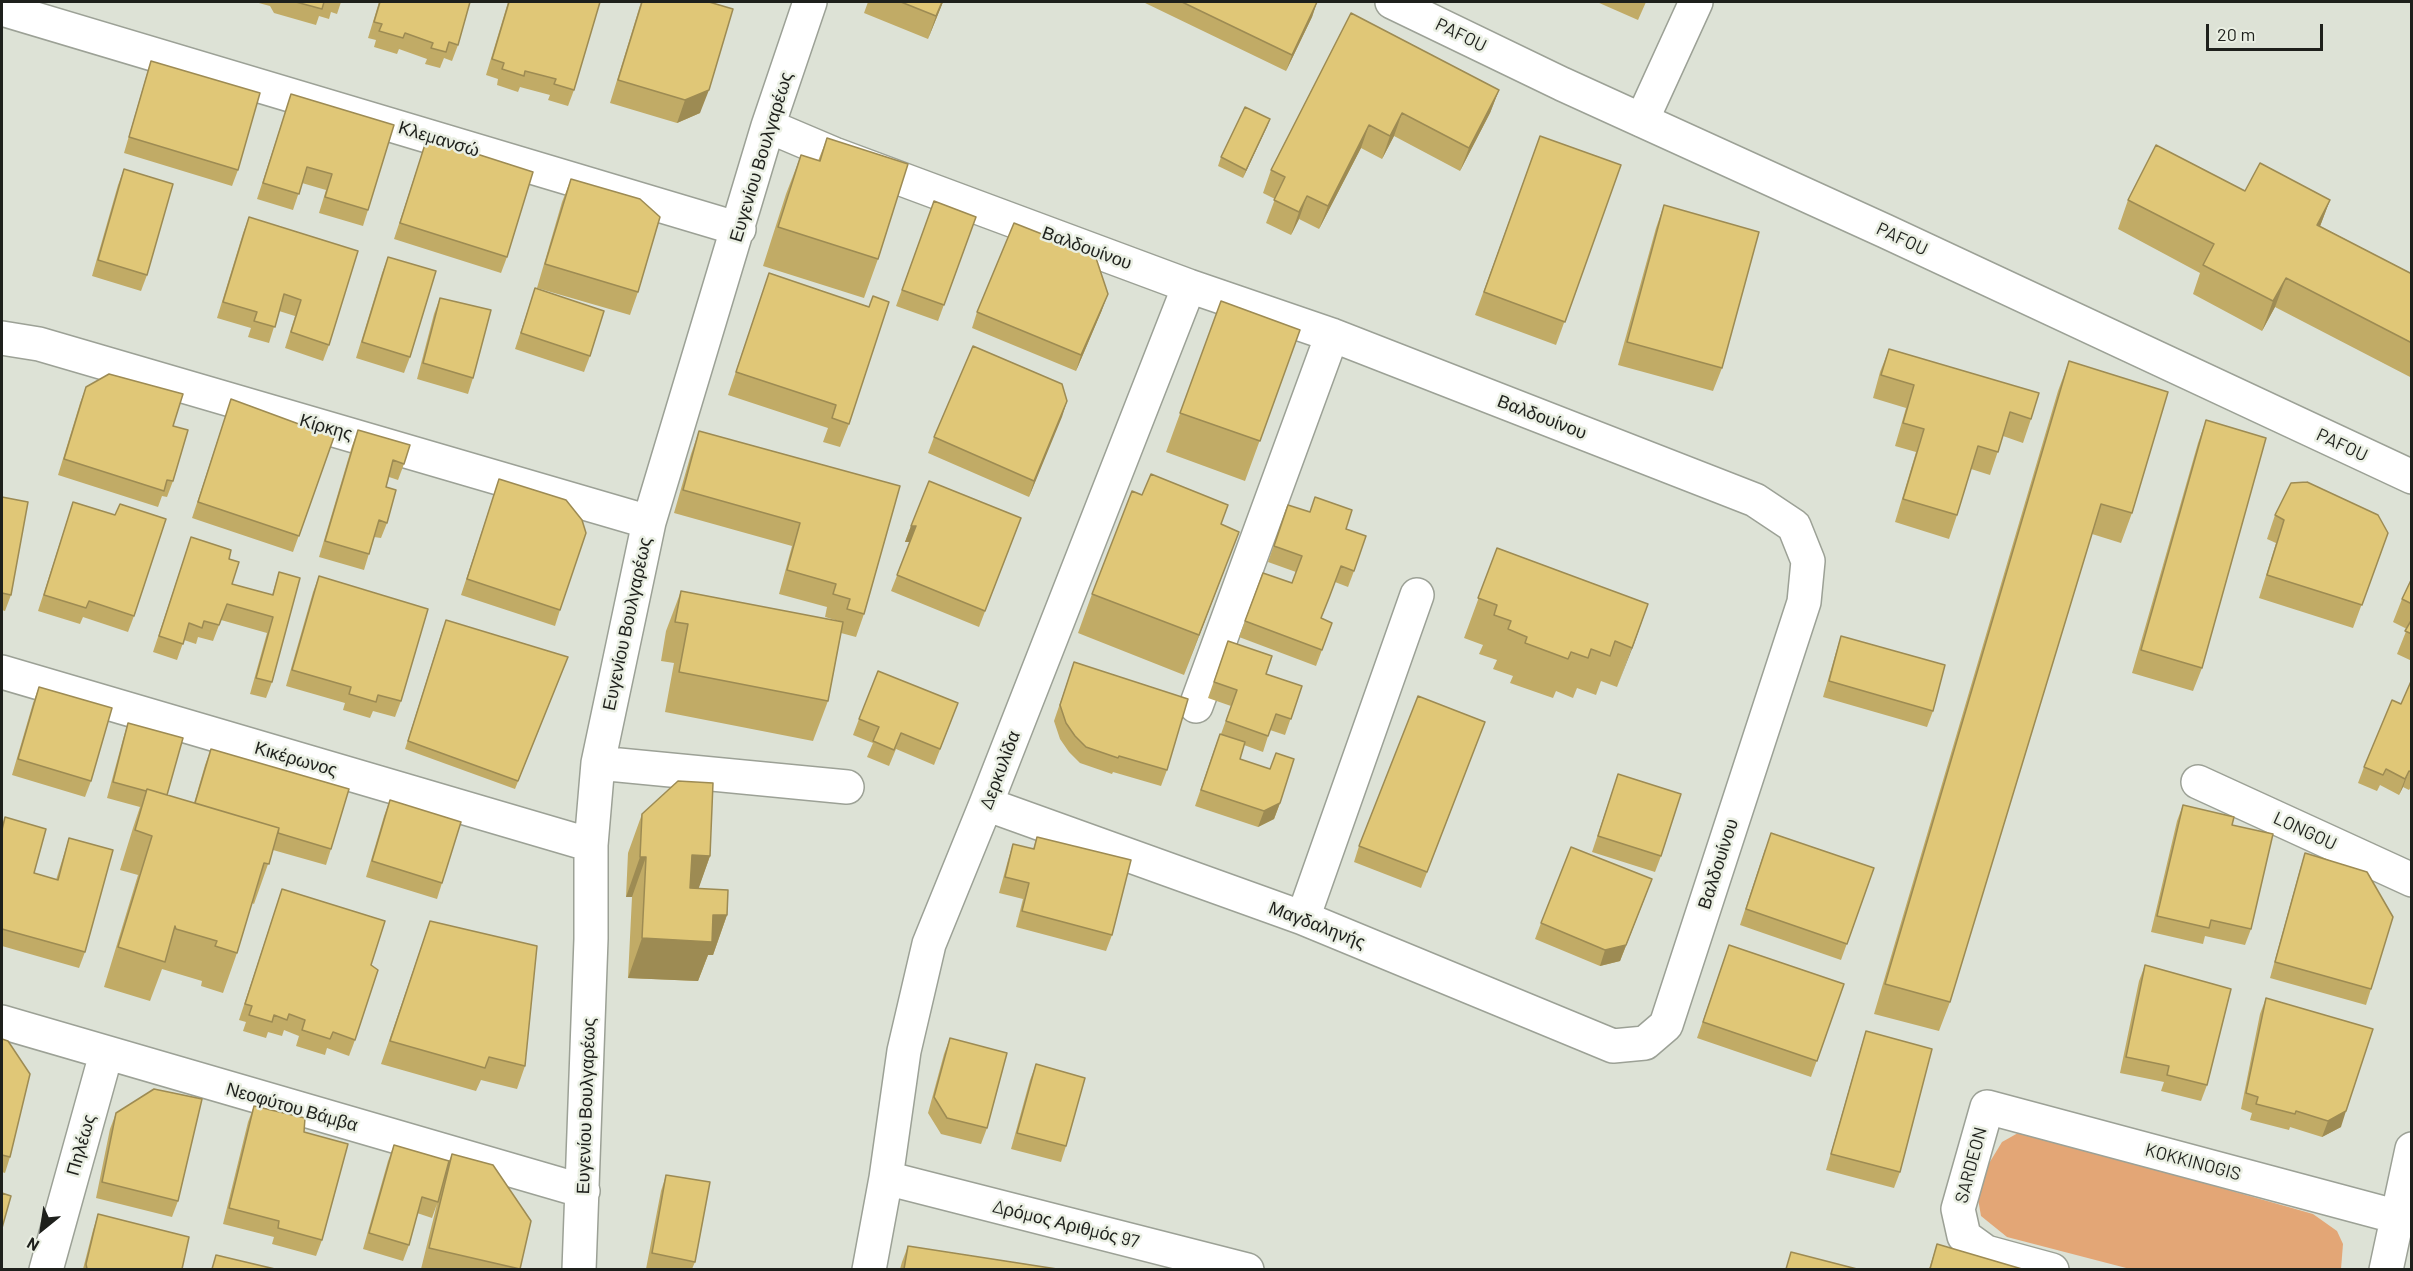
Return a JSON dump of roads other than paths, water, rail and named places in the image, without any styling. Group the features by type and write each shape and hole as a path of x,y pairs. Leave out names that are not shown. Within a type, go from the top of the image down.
{"street":[{"name":"Ευγενίου Βουλγαρέως","path":"579,1269 591,939 591,845 598,762 649,522 739,229 768,126 810,2"},
{"name":"PAFOU","path":"1392,2 2412,477"},
{"path":"1642,120 1696,2"},
{"name":"Κλεμανσώ","path":"2,9 739,229"},
{"name":"Βαλδουίνου","path":"768,126 1189,286 1332,335 1755,500 1794,526 1808,561 1804,602 1666,1025 1645,1043"},
{"name":"Δερκυλίδα","path":"869,1269 886,1178 903,1051 929,944 1189,286"},
{"path":"1196,706 1332,335"},
{"name":"Κίρκης","path":"2,338 39,344 649,522"},
{"path":"1303,918 1417,595"},
{"name":"Κικέρωνος","path":"2,672 591,845"},
{"path":"598,762 846,787"},
{"name":"LONGOU","path":"2198,782 2412,880"},
{"name":"Μαγδαληνής","path":"986,804 1303,918 1613,1046 1645,1043"},
{"name":"Νεοφύτου Βάμβα","path":"2,1022 583,1191"},
{"name":"Πηλέως","path":"46,1269 106,1054"},
{"name":"KOKKINOGIS","path":"1987,1107 2398,1217"},
{"name":"SARDEON","path":"1987,1107 1958,1209 1964,1236 1986,1252 2052,1269"},
{"path":"2386,1269 2412,1149"},
{"name":"Δρόμος Αριθμός 97","path":"886,1178 1247,1269"}]}
